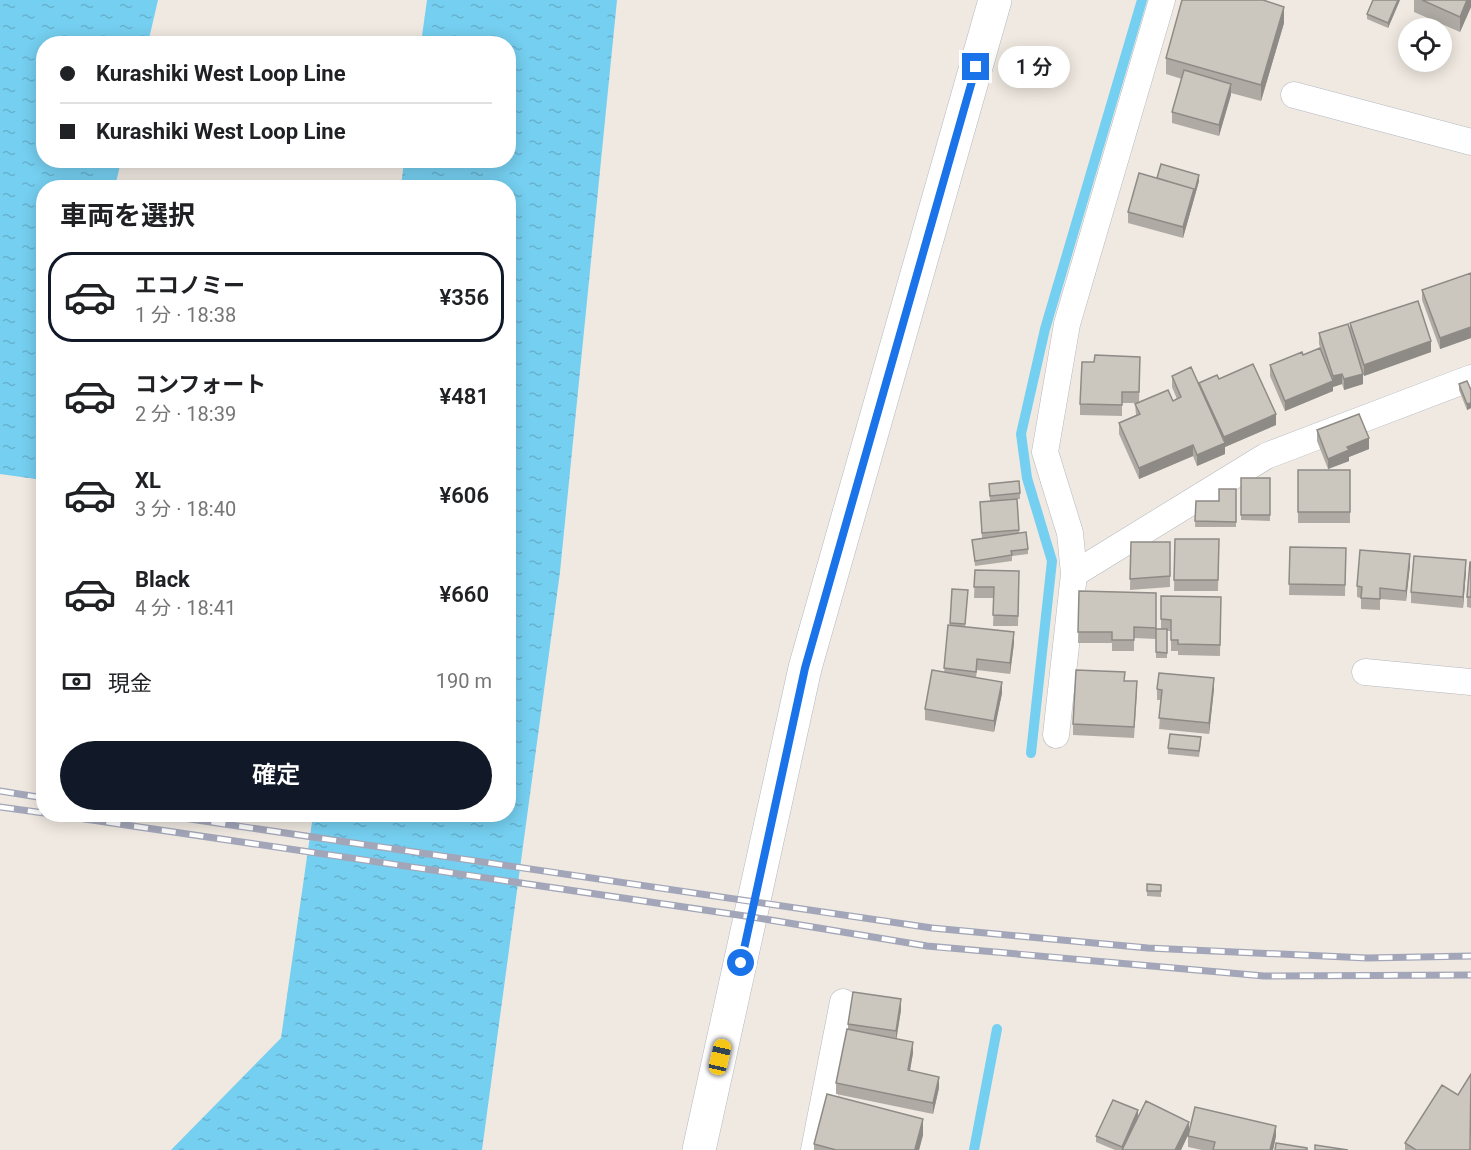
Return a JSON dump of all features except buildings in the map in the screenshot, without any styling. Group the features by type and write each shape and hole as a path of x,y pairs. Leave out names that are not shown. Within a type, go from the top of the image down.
{"main road":[{"path":"699,1150 805,668 995,0"}],"street":[{"path":"1056,735 1074,574 1070,533 1046,452 1067,324 1162,0"},
{"path":"1293,95 1471,142"},
{"path":"1074,574 1266,456 1471,378"},
{"path":"1365,672 1471,682"},
{"path":"814,1150 843,1002"}],"water":[{"path":"0,0 158,0 150,36 36,36 36,168 119,168 117,180 36,180 36,479 0,474"},
{"path":"427,0 617,0 560,572 482,1150 171,1150 281,1038 312,822 516,822 516,180 402,180 403,168 516,168 516,36 422,36"}],"waterway":[{"path":"1031,753 1052,561 1027,478 1021,434 1045,329 1142,0"},
{"path":"974,1150 997,1029"}],"railway":[{"path":"0,791 36,797"},
{"path":"0,807 36,812"},
{"path":"105,822 752,917 927,946 1264,976 1471,975"},
{"path":"210,822 932,928 1148,948 1367,958 1471,956"}],"route":[{"path":"741,963 805,668 976,67"}]}
